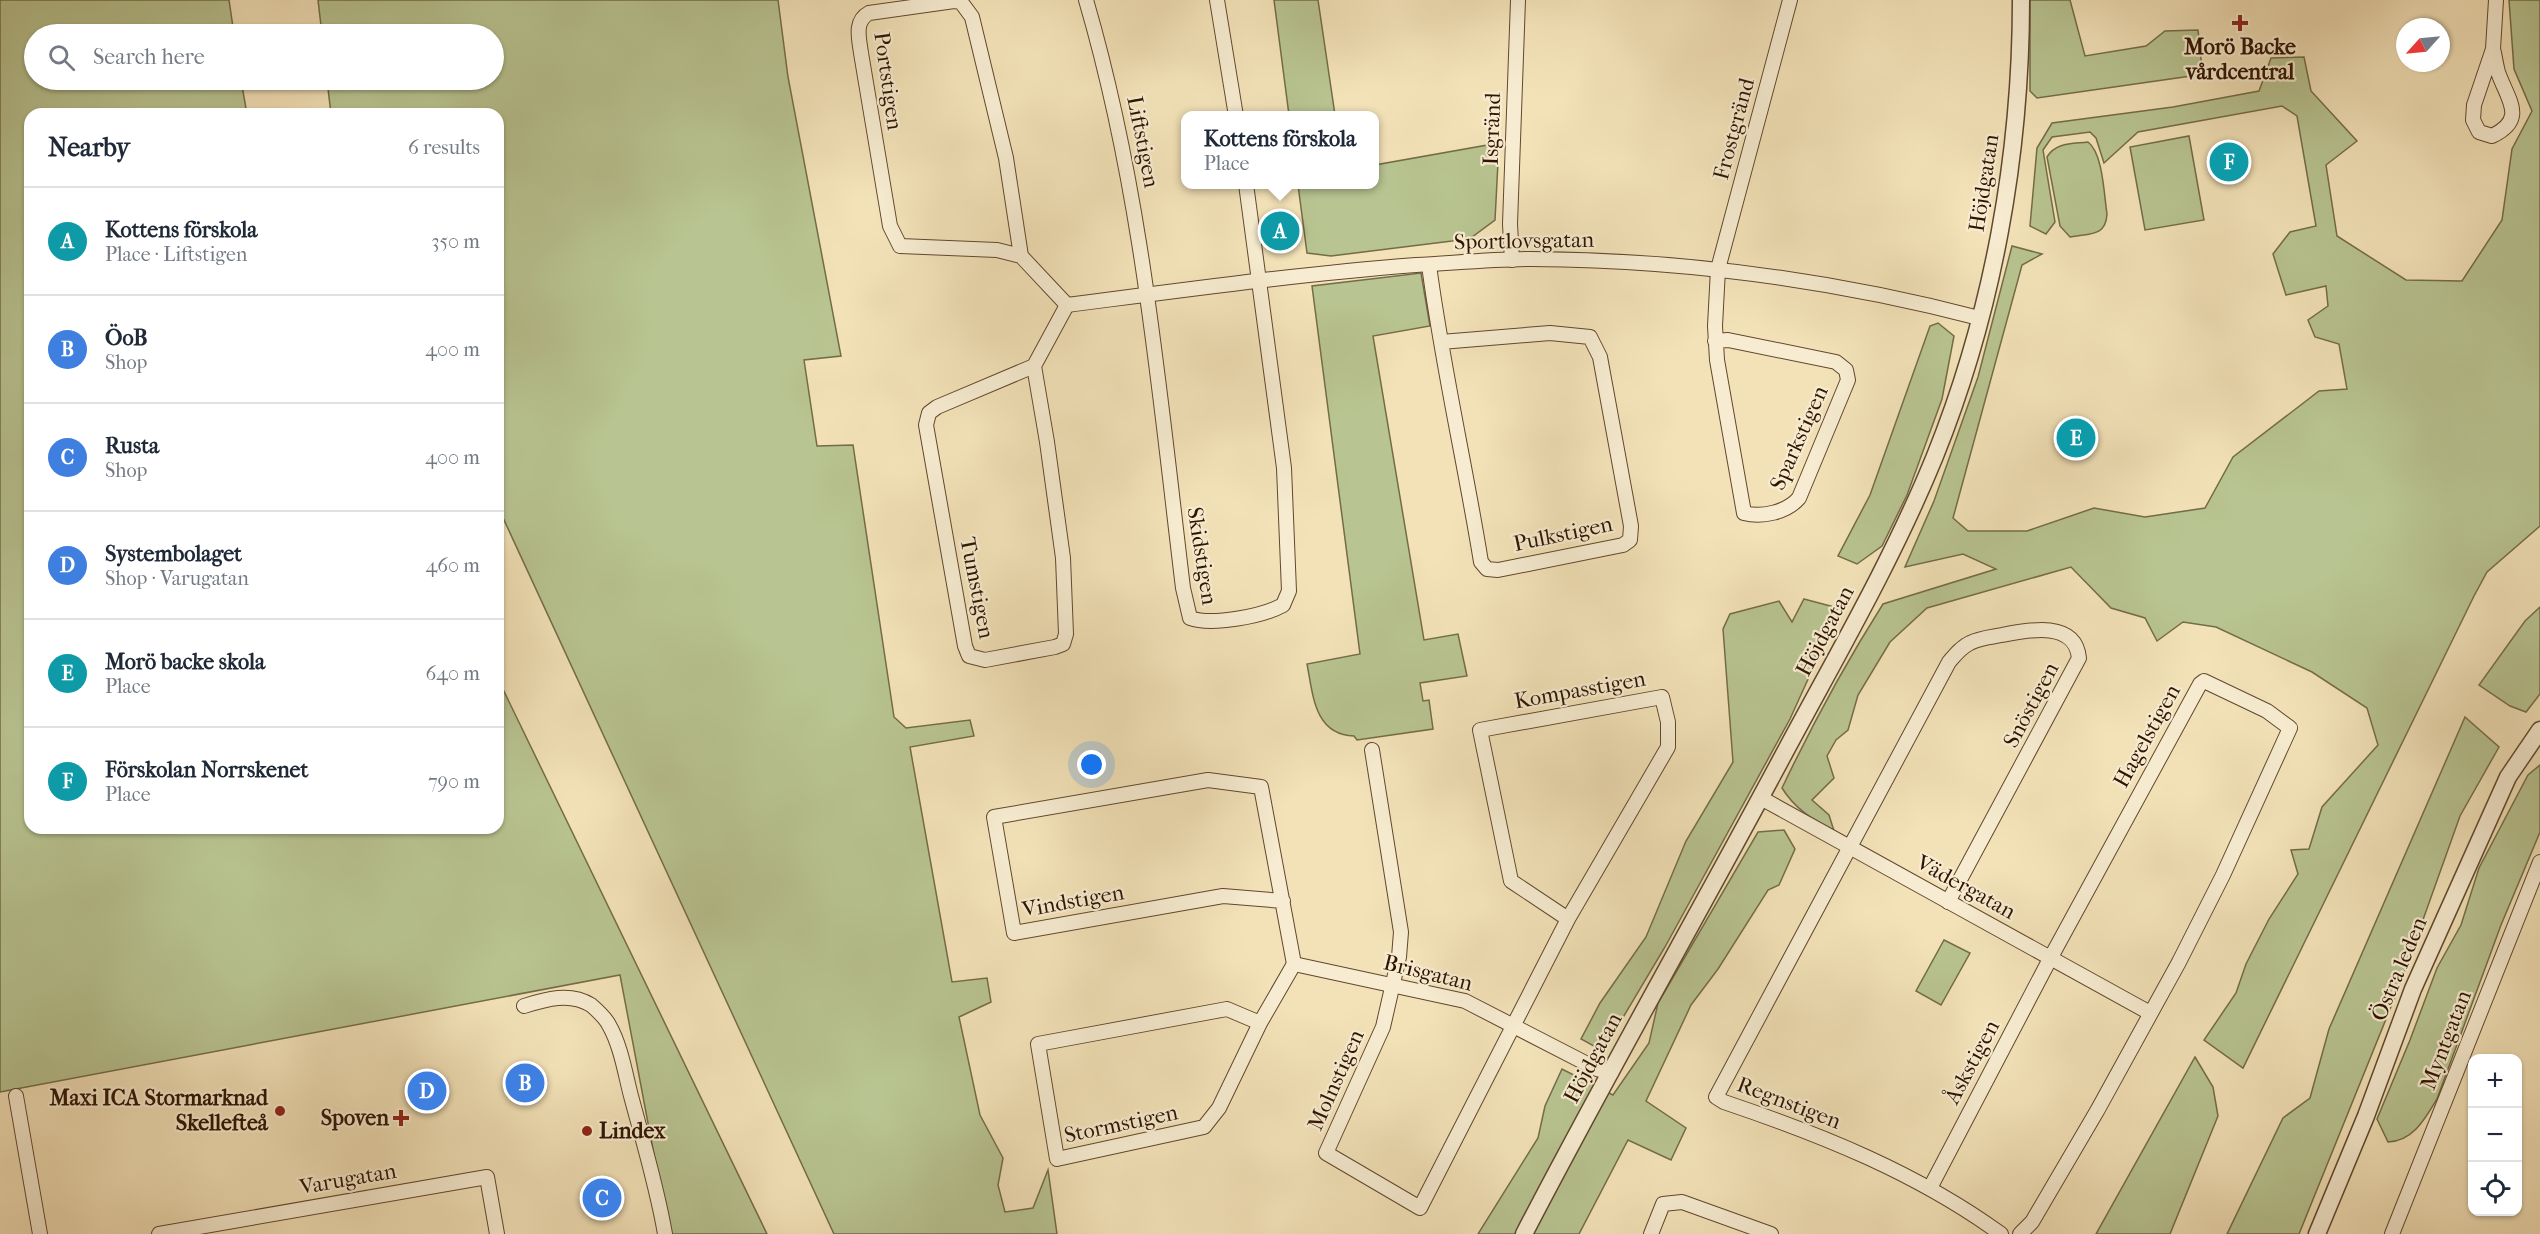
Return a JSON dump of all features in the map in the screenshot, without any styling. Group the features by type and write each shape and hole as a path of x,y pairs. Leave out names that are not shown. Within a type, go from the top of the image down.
{"street":[{"name":"Liftstigen","path":"1086,0 1113,98 1137,224 1146,295"},
{"path":"1217,0 1235,111"},
{"name":"Isgränd","path":"1512,260 1510,224 1518,0"},
{"name":"Frostgränd","path":"1718,269 1790,0"},
{"name":"Höjdgatan","path":"1524,1234 1880,575 1908,517 1956,399 1980,318 1997,247 2008,184 2021,44 2021,0"},
{"path":"2493,49 2498,73 2508,93 2513,117 2506,130 2492,136 2479,132 2473,120 2474,105 2493,49 2496,0"},
{"name":"Portstigen","path":"954,1 961,2 966,7 972,17 1006,158 1021,256 997,250 900,246 890,226 861,52 859,23 863,16 869,13 954,1"},
{"path":"1247,189 1261,280"},
{"path":"1021,256 1067,305 1034,366"},
{"name":"Sportlovsgatan","path":"1067,305 1328,272 1512,260 1639,262 1718,269 1847,287 1980,318"},
{"name":"Pulkstigen","path":"1429,265 1441,342 1481,562 1487,568 1498,570 1623,545 1630,540 1631,526 1599,357 1590,337 1550,333 1441,342"},
{"name":"Sparkstigen","path":"1715,341 1728,339 1836,362 1846,370 1848,380 1799,498 1791,507 1755,516 1744,513 1715,341 1718,269"},
{"name":"Skidstigen","path":"1146,295 1186,605 1190,618 1210,621 1279,607 1283,605 1289,591 1284,468 1261,280"},
{"name":"Tumstigen","path":"1034,366 1063,558 1066,634 1063,644 1055,647 985,660 969,656 965,646 926,425 927,419 929,413 937,406 1034,366"},
{"name":"Snöstigen","path":"1850,846 1949,662 1961,648 1970,642 2021,632 2055,630 2070,638 2078,646 2079,658 2071,676 1948,902"},
{"name":"Hagelstigen","path":"2051,957 2200,684 2204,681 2267,711 2290,728 2285,742 2223,875 2151,1013"},
{"name":"Kompasstigen","path":"1515,1026 1568,919 1668,747 1668,722 1662,697 1480,730 1511,881 1568,919"},
{"name":"Östra leden","path":"2321,1233 2413,989 2508,777 2540,730"},
{"name":"Molnstigen","path":"1372,750 1401,932 1399,957 1383,1028 1326,1153 1420,1208 1515,1026"},
{"name":"Vindstigen","path":"1283,901 1223,896 1014,933 994,817 1208,780 1261,788 1283,901 1293,964"},
{"name":"Vädergatan","path":"1761,798 2151,1013"},
{"name":"Regnstigen","path":"1850,846 1716,1097 1724,1102 1800,1127 1862,1154 1964,1207 2001,1234"},
{"name":"Myntgatan","path":"2392,1234 2540,862"},
{"name":"Åskstigen","path":"1930,1188 2051,957"},
{"name":"Brisgatan","path":"1293,964 1465,1000 1598,1069 1611,1073"},
{"name":"Stormstigen","path":"1260,1023 1227,1009 1038,1044 1057,1159 1204,1127 1219,1108 1260,1023 1293,964"},
{"path":"525,1006 567,997 577,998 601,1014 610,1026 661,1207 665,1234"},
{"path":"2020,1234 2032,1222 2063,1171 2151,1013"},
{"path":"16,1096 40,1234"},
{"name":"Varugatan","path":"159,1234 487,1177 497,1234"},
{"path":"1651,1234 1663,1204 1682,1202 1771,1234"}],"green space":[{"path":"0,0 229,0 233,24 24,24 24,90 243,90 246,108 24,108 24,834 504,834 504,691 767,1234 669,1234 620,975 0,1092"},
{"path":"318,0 778,0 788,77 841,356 804,360 817,446 853,445 894,717 906,728 970,720 974,736 910,747 952,982 987,978 991,1002 959,1017 980,1115 1003,1158 998,1185 1005,1212 1033,1208 1048,1170 1057,1234 834,1234 504,520 504,108 330,108 328,90 504,90 504,24 321,24"},
{"path":"1274,0 1318,0 1334,111 1288,111"},
{"path":"2030,0 2070,0 2085,56 2146,46 2165,31 2198,30 2202,69 2198,75 2037,98 2030,91"},
{"path":"2509,0 2540,0 2540,526 2487,572 2243,1068 2204,1040 2236,993 2246,964 2269,919 2298,874 2291,850 2309,849 2322,807 2378,745 2367,708 2312,672 2216,627 2183,622 2157,641 2145,618 2111,608 2071,567 1927,608 1890,642 1858,695 1848,730 1836,740 1827,756 1834,778 1812,800 1829,815 1834,831 1805,813 1782,788 1855,649 1883,604 1996,569 1963,554 1905,567 1934,501 1978,377 2012,246 2042,254 2022,265 1953,518 1968,531 2027,531 2094,508 2145,517 2205,508 2233,457 2319,391 2347,389 2339,344 2315,337 2308,320 2328,306 2326,286 2286,295 2273,254 2290,232 2316,226 2297,116 2282,106 2138,132 2104,163 2096,138 2090,132 2052,137 2043,150 2055,222 2046,234 2030,226 2037,148 2052,123 2173,107 2259,91 2271,58 2304,57 2311,91 2357,141 2326,165 2337,236 2406,280 2462,281 2502,220 2512,149 2532,111 2514,69"},
{"path":"2189,136 2204,220 2145,230 2130,147"},
{"path":"2088,142 2093,147 2100,165 2106,221 2103,227 2095,233 2070,237 2060,226 2047,157 2060,146"},
{"path":"1499,143 1495,220 1472,237 1452,241 1331,256 1307,253 1299,189 1379,189 1379,164"},
{"path":"1421,273 1430,326 1373,336 1424,640 1458,634 1467,676 1420,683 1423,701 1429,700 1433,729 1357,740 1354,736 1341,734 1331,729 1323,721 1314,700 1307,664 1360,654 1312,286"},
{"path":"1938,323 1954,336 1942,399 1907,495 1882,546 1857,564 1838,556 1870,495 1930,326"},
{"path":"1804,599 1838,608 1817,644 1814,666 1790,719 1665,947 1603,1051 1581,1039 1600,1003 1646,937 1686,841 1733,762 1723,629 1730,614 1779,601 1792,622"},
{"path":"2540,607 2540,694 2526,712 2510,706 2479,685 2525,621"},
{"path":"2465,717 2499,747 2460,816 2399,987 2299,1234 2227,1234 2283,1118 2310,1098 2329,1029"},
{"path":"2540,765 2540,832 2501,925 2437,1099 2417,1128 2405,1138 2388,1142 2377,1119 2437,968 2461,925 2479,868 2528,775"},
{"path":"1784,830 1795,849 1779,885 1768,890 1718,969 1691,1005 1646,1101 1686,1128 1671,1160 1628,1140 1579,1234 1478,1234 1538,1138 1545,1106 1562,1069 1613,1095 1649,1043 1658,1003 1758,832"},
{"path":"1944,940 1970,953 1941,1005 1916,991"},
{"path":"2195,1057 2213,1087 2218,1116 2170,1234 2096,1234"}],"place":[{"name":"Morö Backe vårdcentral","path":"2240,23"},
{"name":"Förskolan Norrskenet","path":"2229,162"},
{"name":"Kottens förskola","path":"1280,231"},
{"name":"Morö backe skola","path":"2076,438"},
{"name":"ÖoB","path":"525,1083"},
{"name":"Systembolaget","path":"427,1091"},
{"name":"Maxi ICA Stormarknad Skellefteå","path":"280,1111"},
{"name":"Spoven","path":"401,1118"},
{"name":"Lindex","path":"587,1131"},
{"name":"Rusta","path":"602,1198"}]}
